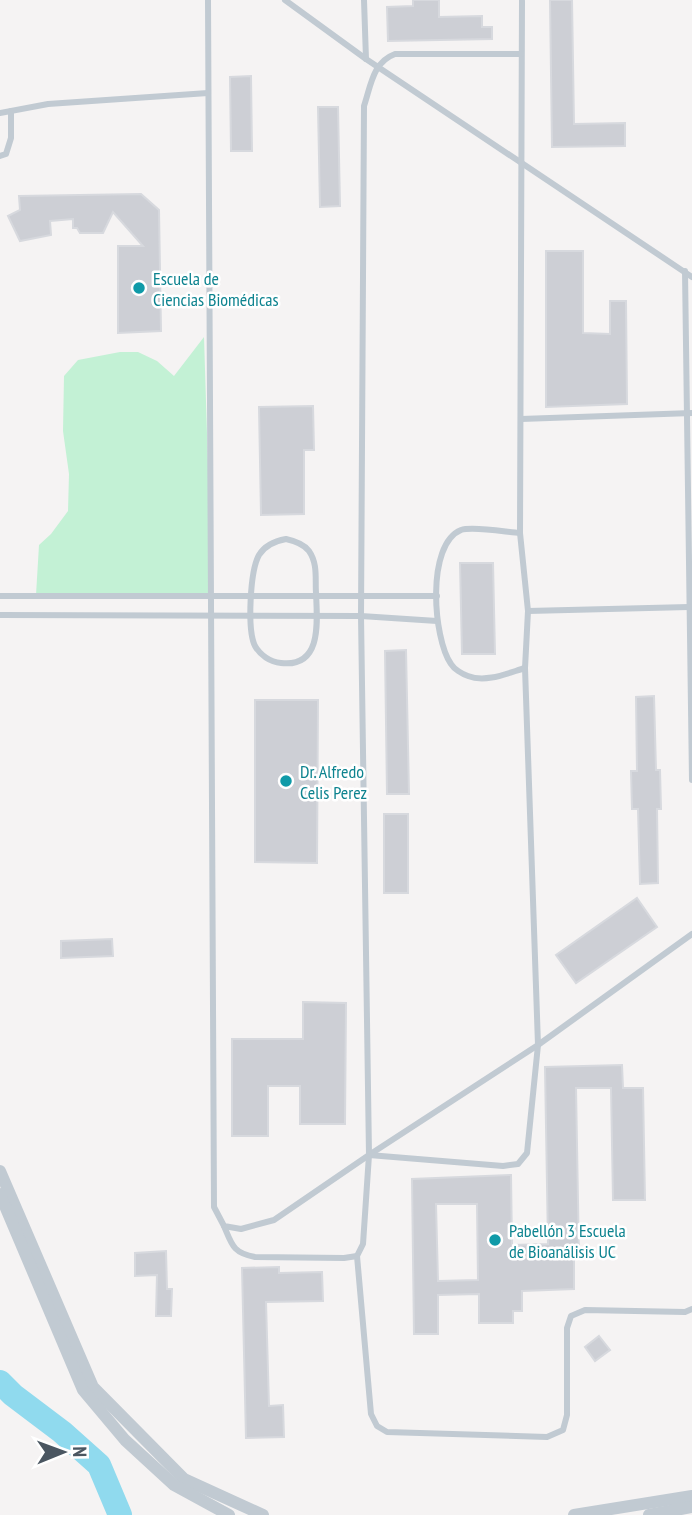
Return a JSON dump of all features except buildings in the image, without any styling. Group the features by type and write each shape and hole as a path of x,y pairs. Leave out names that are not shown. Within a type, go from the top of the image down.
{"street":[{"path":"0,1171 93,1387 184,1479 263,1515"},
{"path":"0,1194 83,1390 125,1440 174,1485 229,1515"},
{"path":"574,1515 692,1496"},
{"path":"649,1515 692,1507"}],"lane":[{"path":"208,0 214,1207 233,1246 242,1255 344,1258 357,1256"},
{"path":"285,0 376,67 692,277"},
{"path":"364,0 366,60"},
{"path":"369,1155 503,1166 518,1164 527,1153 538,1045 526,668 528,611 520,533 522,1"},
{"path":"521,54 395,54 386,57 376,67 364,106 361,616 369,1155 363,1244 357,1256 371,1414 377,1426 387,1432 547,1437 563,1430 567,1415 567,1328 571,1316 585,1310 685,1312 692,1309"},
{"path":"0,113 48,103 208,93"},
{"path":"0,156 6,154 9,146 11,111"},
{"path":"685,271 692,780"},
{"path":"521,419 689,413"},
{"path":"520,533 463,529 449,538 442,553 437,621 444,650 452,666 469,677 490,678 526,668"},
{"path":"286,540 300,543 310,553 315,566 317,638 310,651 300,660 279,663 265,658 255,646 252,639 251,595 260,554 271,543 286,540"},
{"path":"0,596 437,596"},
{"path":"528,611 690,607"},
{"path":"0,615 361,616 437,621"},
{"path":"224,1226 241,1229 274,1220 538,1045 692,934"}],"green space":[{"path":"204,337 212,594 36,595 39,545 68,511 69,474 63,431 64,376 78,360 120,352 138,352 157,361 174,376"}],"waterway":[{"path":"0,1382 99,1465 120,1515"}],"place":[{"name":"Escuela de Ciencias Biomédicas","path":"139,288"},
{"name":"Dr. Alfredo Celis Perez","path":"286,781"},
{"name":"Pabellón 3 Escuela de Bioanálisis UC","path":"495,1240"}]}
